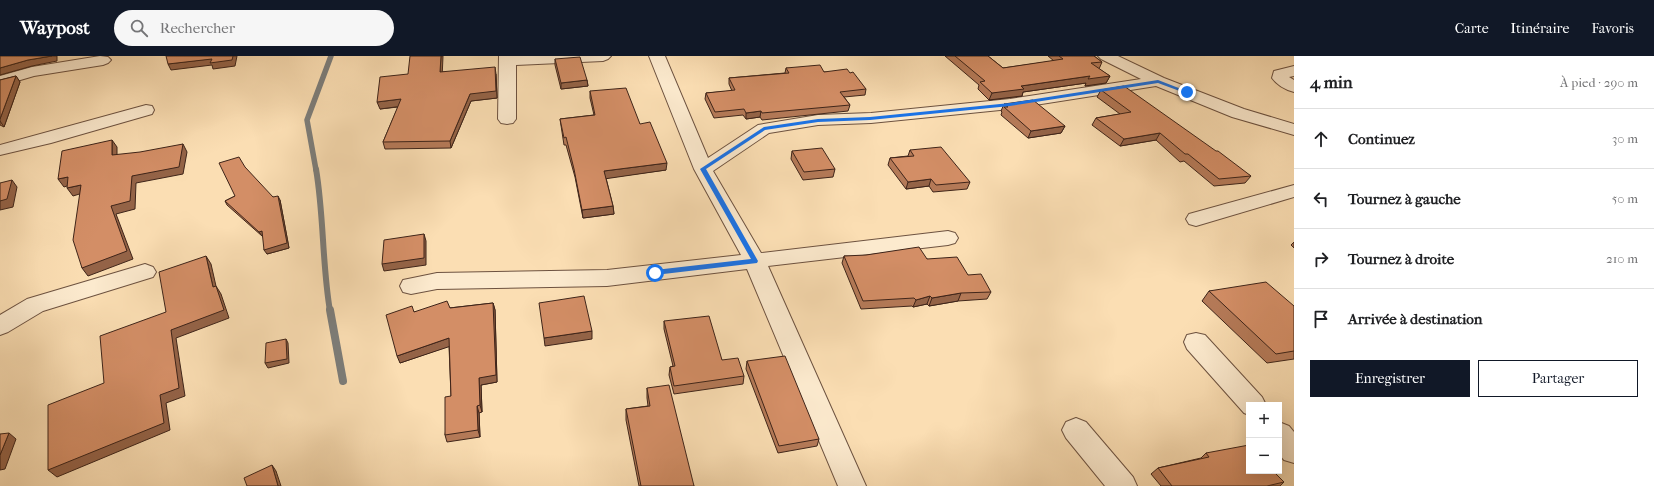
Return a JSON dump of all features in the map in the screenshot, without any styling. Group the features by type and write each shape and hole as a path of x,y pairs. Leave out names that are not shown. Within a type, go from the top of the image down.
{"street":[{"path":"507,119 507,58 603,56"},
{"path":"657,56 703,169 755,261 852,486"},
{"path":"1106,56 1158,81 1238,113 1294,130"},
{"path":"0,81 32,72 103,60"},
{"path":"1294,71 1280,74 1280,78 1294,87"},
{"path":"703,169 764,129 818,120 870,118 1010,104 1158,81"},
{"path":"0,150 45,139 146,110"},
{"path":"1196,219 1294,191"},
{"path":"411,286 437,281 607,278 948,238"},
{"path":"0,326 35,305 145,272"},
{"path":"1196,342 1250,402"},
{"path":"1076,430 1123,486"},
{"path":"1282,437 1294,451"}],"building":[{"path":"0,56 52,56 28,60 0,68"},
{"path":"166,56 233,56 232,60 210,63 212,59 168,64"},
{"path":"410,56 441,56 440,72 495,67 496,91 470,94 450,141 383,142 401,99 377,102 380,77 408,74"},
{"path":"955,56 988,56 1003,68 1063,59 1059,56 1094,56 1102,62 1091,63 1110,76 1088,79 1090,76 1021,86 1024,89 992,93 980,82 985,81"},
{"path":"580,57 587,80 561,83 555,59"},
{"path":"820,65 824,72 847,69 850,73 853,72 866,89 840,92 850,105 762,113 761,111 746,113 744,109 715,112 706,93 735,90 729,78 789,73 786,68"},
{"path":"16,76 0,119 0,80"},
{"path":"1124,86 1218,151 1251,176 1219,179 1160,133 1124,139 1096,118 1131,112 1101,90"},
{"path":"626,88 640,124 650,122 667,163 604,171 613,206 582,210 574,169 566,137 564,138 560,119 595,115 590,91"},
{"path":"1033,100 1065,126 1031,131 1004,107 1008,107 1004,104"},
{"path":"112,140 112,155 140,152 183,144 179,167 132,176 130,201 111,206 127,251 82,268 73,240 81,185 67,188 68,177 58,179 62,151"},
{"path":"941,147 970,182 936,185 931,179 908,182 890,158 914,156 910,150"},
{"path":"822,148 835,169 804,172 792,151"},
{"path":"239,157 245,167 273,197 278,196 287,243 264,250 262,231 259,232 225,201 235,196 219,163"},
{"path":"12,180 7,199 0,201 0,183"},
{"path":"424,234 424,258 382,264 384,240"},
{"path":"919,247 927,259 957,257 968,275 981,274 991,292 961,293 932,298 930,296 916,300 914,298 863,301 844,256 866,255"},
{"path":"206,256 213,287 216,286 224,310 171,330 179,388 160,395 164,423 48,470 48,405 104,383 100,336 166,312 159,272"},
{"path":"1266,282 1294,306 1294,351 1276,354 1209,291"},
{"path":"584,296 592,331 544,338 539,303"},
{"path":"447,301 450,308 493,303 496,375 479,378 480,405 477,406 478,430 445,435 445,397 451,396 449,338 397,356 386,315 412,306 414,312"},
{"path":"709,316 722,360 738,358 744,376 674,386 670,367 675,366 664,321"},
{"path":"286,339 287,359 265,363 266,343"},
{"path":"785,356 819,439 779,446 747,361"},
{"path":"669,385 694,486 641,486 626,409 650,406 647,388"},
{"path":"9,433 0,455 0,434"},
{"path":"1246,446 1246,474 1276,474 1284,482 1267,486 1172,486 1158,468 1209,457 1206,453"},
{"path":"272,465 278,486 247,486 244,478"}],"waterway":[{"path":"316,170 307,120 331,56"},
{"path":"316,169 319,187 327,293 330,311"},
{"path":"330,310 343,381"}],"route":[{"path":"655,273 755,261 703,169 764,129 818,120 870,118 1010,104 1158,81 1187,92"}]}
